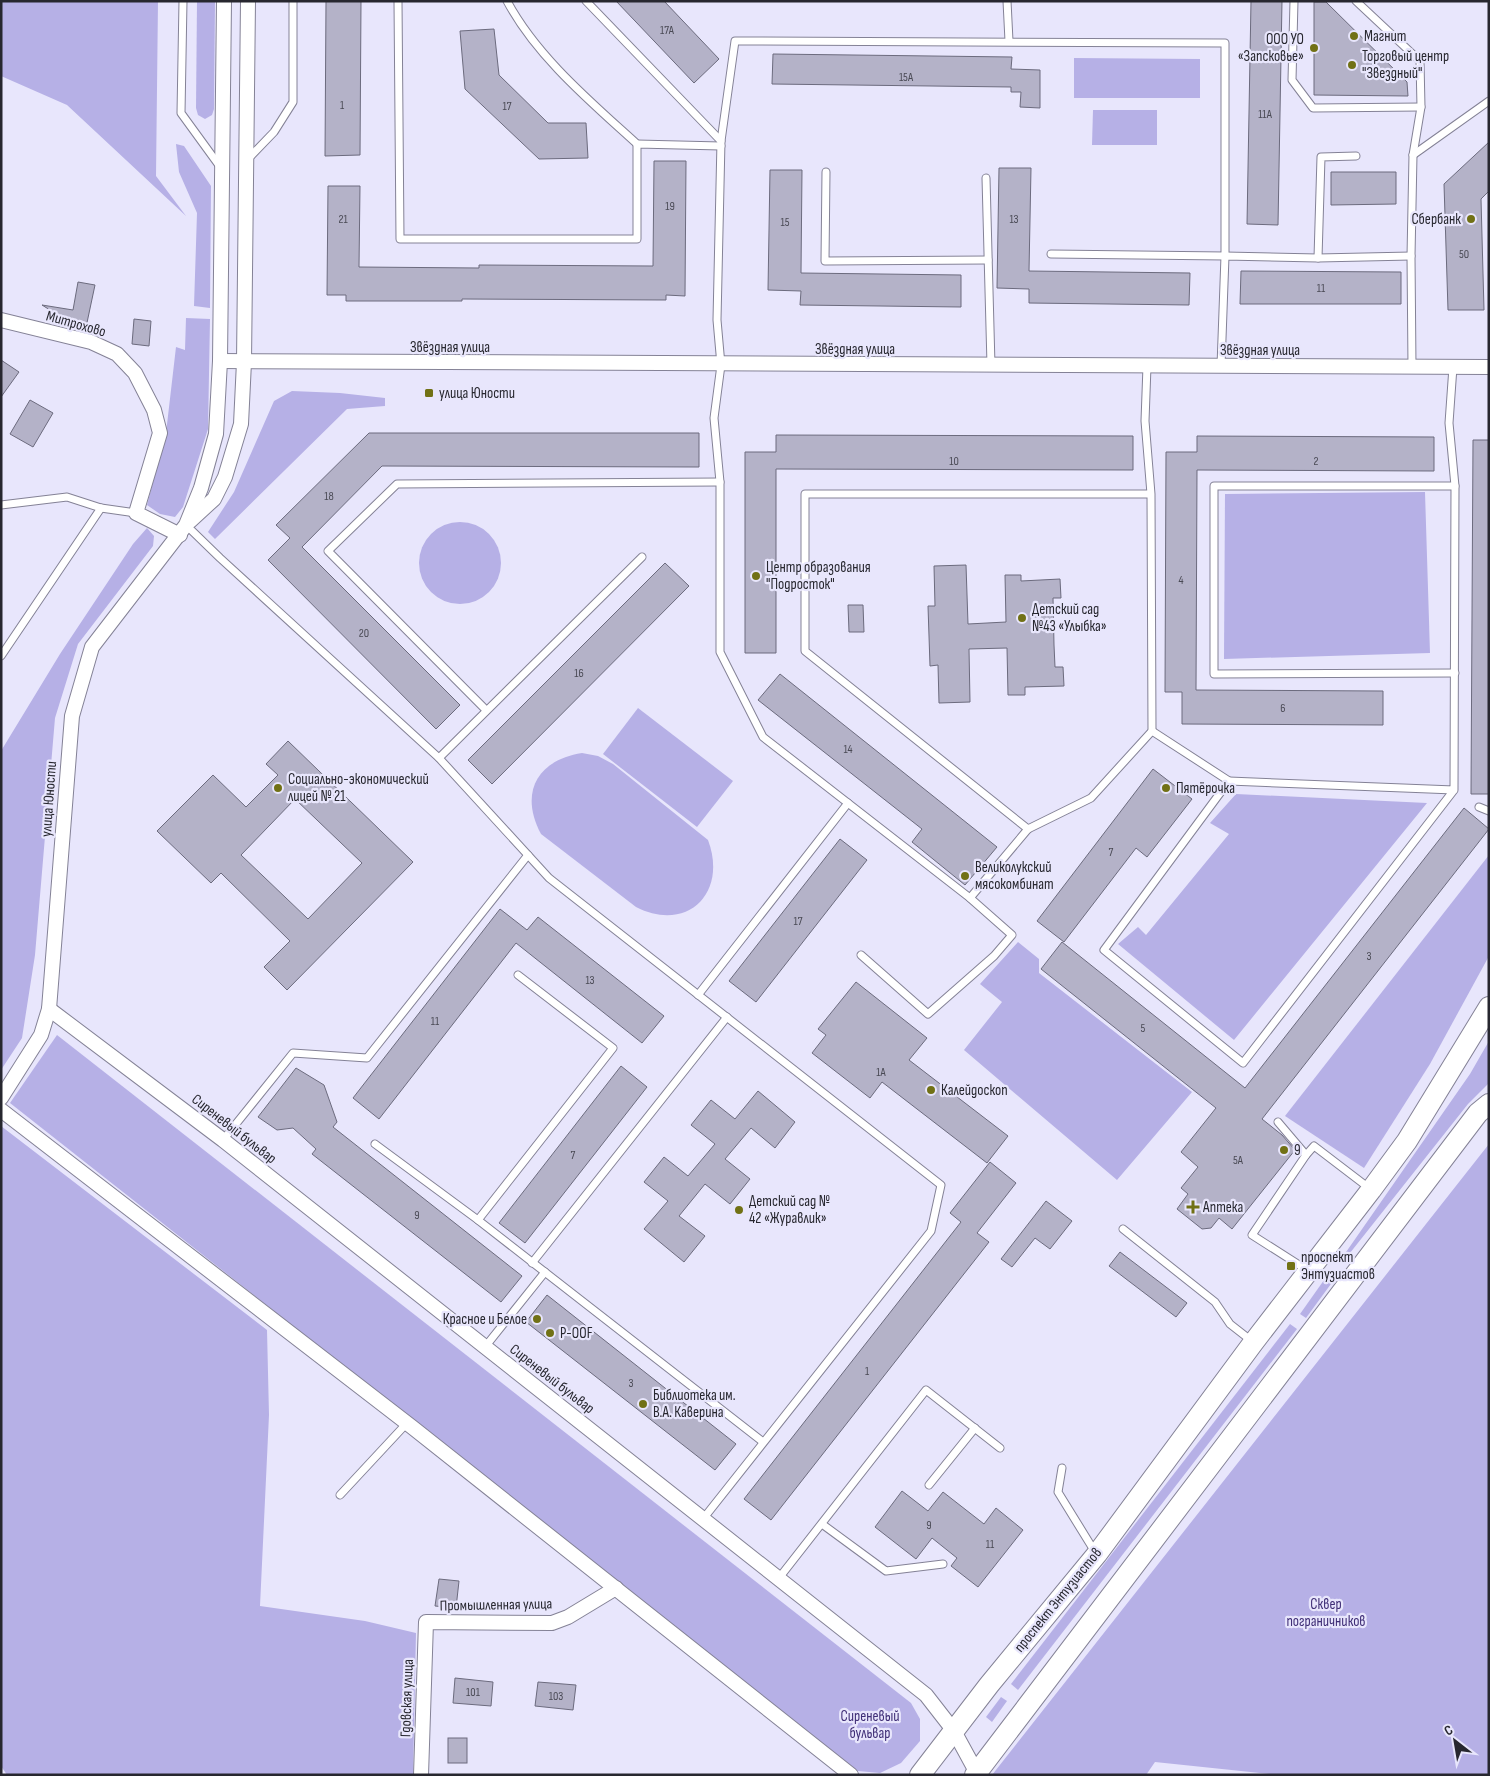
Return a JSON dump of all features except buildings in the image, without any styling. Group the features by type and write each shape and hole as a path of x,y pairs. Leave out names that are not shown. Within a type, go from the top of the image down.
{"main road":[{"name":"проспект Энтузиастов","path":"920,1775 989,1685 1097,1554 1253,1343 1371,1190 1412,1134 1489,1007"},
{"path":"976,1774 1478,1113 1489,1104"}],"street":[{"name":"улица Юности","path":"183,530 201,488 216,434 220,362 224,1"},
{"name":"улица Юности","path":"1,1098 41,1035 49,1009 72,716 92,647 183,530 214,499 225,477 241,424 244,362 248,1"},
{"name":"Митрохово","path":"1,320 91,342 117,354 134,372 154,410 160,433 136,513"},
{"name":"Звёздная улица","path":"220,362 1489,367"},
{"path":"136,513 183,530"},
{"name":"Сиреневый бульвар","path":"49,1009 223,1140 926,1695 954,1731 976,1774"},
{"path":"1,1110 407,1423 851,1775"},
{"name":"Промышленная улица","path":"426,1622 552,1623 568,1617 616,1588"},
{"name":"Гдовская улица","path":"421,1775 426,1622"}],"lane":[{"path":"183,1 181,113 223,171"},
{"path":"247,160 274,132 293,102 293,1"},
{"path":"398,1 400,239 637,239 637,144"},
{"path":"508,1 534,41 585,97 637,144 721,143"},
{"path":"586,1 721,143"},
{"path":"1006,1 1009,42"},
{"path":"1294,1 1292,80 1313,108 1421,107"},
{"path":"1356,1 1420,61 1421,107 1413,155 1411,256 1412,367"},
{"path":"861,954 928,1014 994,956 1012,935 970,898 763,737 720,652 720,482 714,418 721,365 717,320 721,143 735,40 1225,43 1225,256 1221,366"},
{"path":"1413,155 1489,101"},
{"path":"1318,258 1321,156 1356,156"},
{"path":"826,172 825,261 988,260"},
{"path":"986,178 991,366"},
{"path":"1052,254 1318,258 1411,256"},
{"path":"970,898 1028,829 1091,798 1152,731 1151,494 1144,421 1147,366"},
{"path":"1229,781 1104,950 1243,1063 1454,790 1455,486 1449,423 1453,367"},
{"path":"486,710 328,551 397,484 720,482"},
{"path":"1454,673 1214,674 1214,486 1455,486"},
{"path":"1028,829 805,651 805,494 1151,494"},
{"path":"1,505 67,496 101,508 136,513"},
{"path":"1,656 101,508"},
{"path":"183,530 220,558 439,758 550,878 941,1185 931,1231 703,1519"},
{"path":"439,758 642,557"},
{"path":"1152,731 1229,781 1454,790"},
{"path":"698,995 848,803"},
{"path":"1480,806 1489,810"},
{"path":"223,1140 293,1052 366,1058 528,854"},
{"path":"478,1220 613,1048 518,975"},
{"path":"532,1263 727,1017"},
{"path":"1278,1122 1306,1154"},
{"path":"375,1144 478,1220 763,1442"},
{"path":"1310,1271 1252,1235 1306,1154 1314,1146 1371,1190"},
{"path":"1123,1229 1215,1302 1230,1324 1253,1343"},
{"path":"485,1347 544,1272"},
{"path":"780,1578 926,1390 1000,1448"},
{"path":"340,1495 407,1423"},
{"path":"929,1485 975,1428"},
{"path":"1062,1468 1058,1492 1097,1554"},
{"path":"822,1524 886,1571 943,1564"}],"green space":[{"path":"1,1 158,1 156,176 186,216 67,105 1,76"},
{"path":"197,1 215,1 214,109 212,115 205,119 198,115 196,108"},
{"path":"1074,58 1200,59 1200,98 1074,98"},
{"path":"1093,110 1157,110 1157,145 1092,145"},
{"path":"176,144 184,146 211,186 210,308 194,306 197,213 179,172"},
{"path":"186,318 210,319 208,429 183,507 175,517 160,514 147,505 166,433 176,347 185,350"},
{"path":"292,391 340,393 385,398 385,406 347,409 215,539 208,532 234,492 274,401"},
{"path":"1425,492 1430,653 1224,659 1225,494"},
{"path":"452,522 468,522 483,528 495,540 501,555 501,571 495,586 483,598 468,604 452,604 437,598 425,586 419,571 419,555 425,540 437,528"},
{"path":"147,528 154,536 153,546 78,644 55,718 35,955 22,1038 1,1070 1,751 60,654 133,544"},
{"path":"638,708 733,781 697,827 603,754"},
{"path":"582,753 598,756 613,764 708,840 713,859 712,876 707,891 699,903 686,911 672,915 655,914 636,907 541,834 532,805 532,792 536,781 543,771 554,763 566,757"},
{"path":"1236,794 1427,803 1234,1040 1118,944 1138,927 1146,935 1229,834 1210,823"},
{"path":"1489,855 1489,956 1430,1064 1364,1168 1285,1116"},
{"path":"1018,942 1039,959 1039,973 1192,1092 1117,1180 964,1050 1002,1002 980,984"},
{"name":"Сиреневый бульвар","path":"57,1035 911,1703 920,1719 920,1741 901,1763 880,1773 858,1771 10,1103"},
{"path":"1489,1041 1489,1083 1468,1104 1346,1258 1344,1255 1470,1074"},
{"path":"1,1126 267,1330 269,1415 260,1606 365,1621 416,1633 413,1775 7,1775 1,1766"},
{"name":"Сквер пограничников","path":"1489,1144 1489,1775 1278,1775 1155,1762 1146,1775 992,1775"},
{"path":"1329,1273 1336,1277 1306,1318 1300,1314"},
{"path":"1290,1324 1297,1329 1018,1690 1011,1684"},
{"path":"1001,1697 1007,1701 992,1722 986,1717"}],"place":[{"name":"Магнит","path":"1354,36"},
{"name":"ООО УО «Запсковье»","path":"1314,48"},
{"name":"Торговый центр \"Звездный\"","path":"1352,65"},
{"name":"Сбербанк","path":"1471,219"},
{"name":"улица Юности","path":"429,393"},
{"name":"Центр образования \"Подросток\"","path":"756,576"},
{"name":"Детский сад №43 «Улыбка»","path":"1022,618"},
{"name":"Социально-экономический лицей № 21","path":"278,788"},
{"name":"Пятёрочка","path":"1166,788"},
{"name":"Великолукский мясокомбинат","path":"965,876"},
{"name":"Калейдоскоп","path":"931,1090"},
{"name":"9","path":"1284,1150"},
{"name":"Аптека","path":"1193,1207"},
{"name":"Детский сад № 42 «Журавлик»","path":"739,1210"},
{"name":"проспект Энтузиастов","path":"1291,1266"},
{"name":"Красное и Белое","path":"537,1319"},
{"name":"P-OOF","path":"550,1333"},
{"name":"Библиотека им. В.А. Каверина","path":"643,1404"}]}
